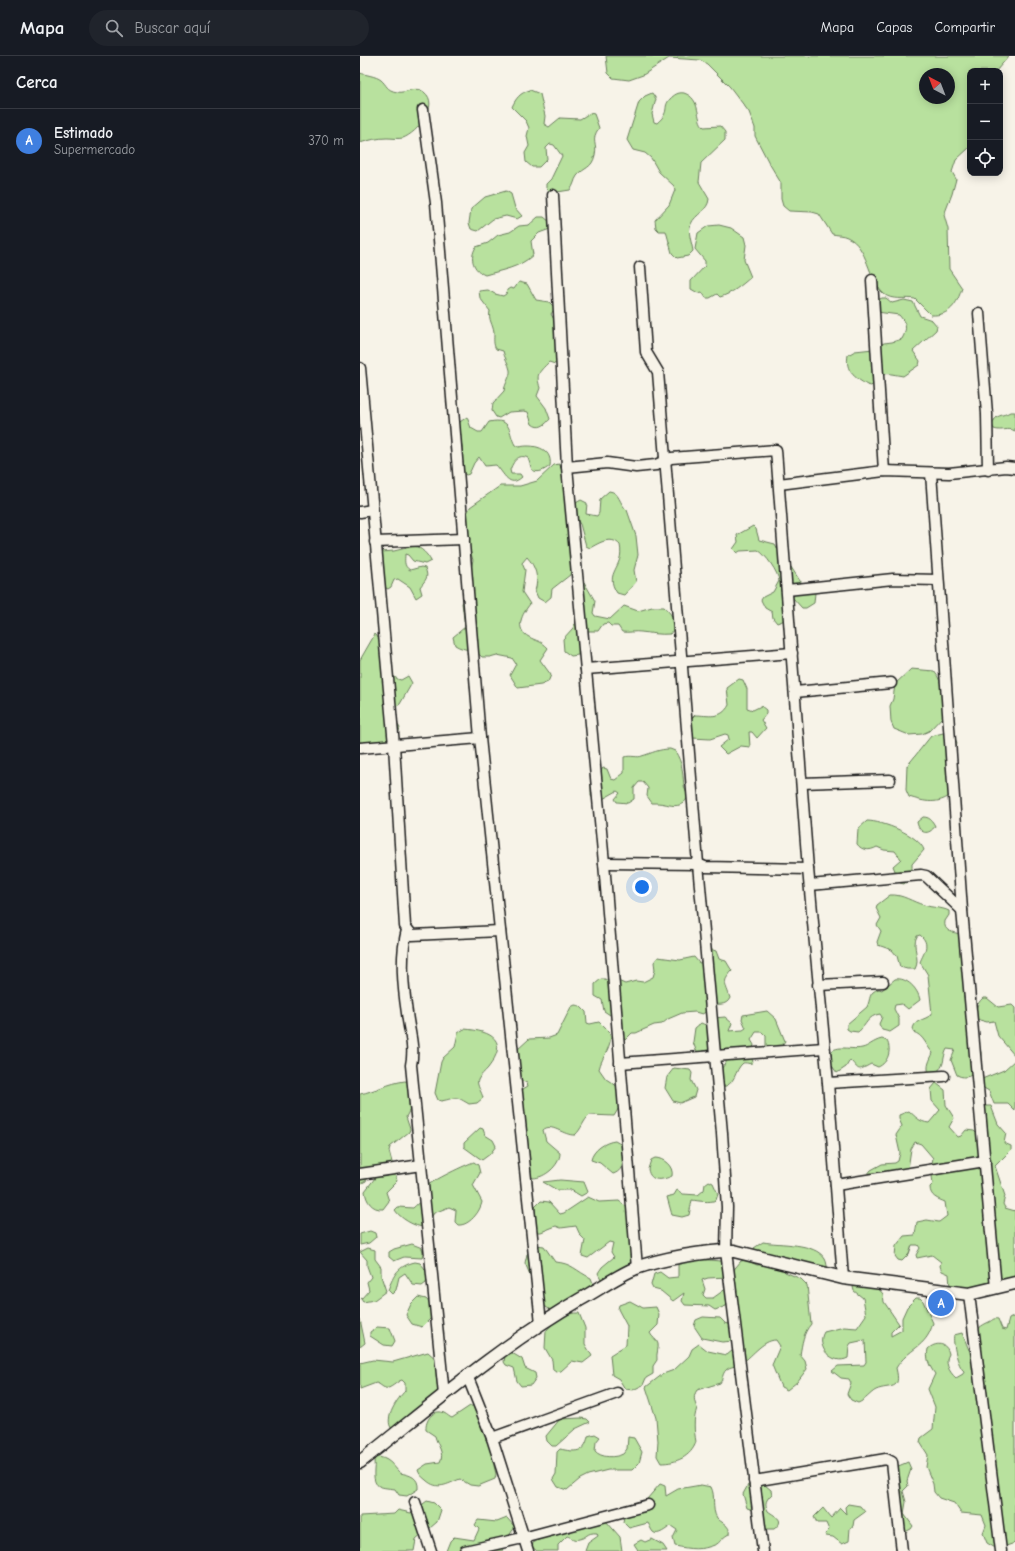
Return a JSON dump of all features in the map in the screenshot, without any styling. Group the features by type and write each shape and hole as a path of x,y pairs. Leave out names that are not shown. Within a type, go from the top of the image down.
{"street":[{"path":"423,110 436,203 480,738 541,1323"},
{"path":"553,195 567,466 604,863 637,1268"},
{"path":"640,267 646,352 658,372 664,462 698,864 716,1057 727,1207 726,1251 763,1551"},
{"path":"872,280 884,471"},
{"path":"979,313 987,414 988,470"},
{"path":"360,368 394,745 407,930 402,950 407,1014 414,1045 411,1065 444,1394"},
{"path":"567,466 607,463 636,467 664,462 672,458 776,450 808,869 828,1083 843,1278"},
{"path":"779,484 884,471 951,473 1006,467 1015,468"},
{"path":"931,473 962,910 996,1288"},
{"path":"360,512 372,510"},
{"path":"375,542 464,539"},
{"path":"787,590 893,579 938,580"},
{"path":"586,669 792,653"},
{"path":"795,692 891,683"},
{"path":"360,748 480,738"},
{"path":"802,783 890,780"},
{"path":"604,863 698,864 705,867 808,869"},
{"path":"810,885 921,875 926,876 962,910"},
{"path":"407,930 412,935 500,931"},
{"path":"818,985 883,982"},
{"path":"620,1063 824,1048"},
{"path":"828,1083 944,1076"},
{"path":"836,1185 985,1161"},
{"path":"360,1174 421,1165"},
{"path":"360,1462 467,1376 541,1323 637,1268 664,1261 734,1251 843,1278 969,1294 1015,1283"},
{"path":"969,1294 1001,1551"},
{"path":"467,1376 492,1438 528,1551"},
{"path":"492,1438 617,1394"},
{"path":"754,1481 886,1459 892,1462 902,1551"},
{"path":"415,1502 431,1551"},
{"path":"466,1551 523,1538 648,1505"}],"green space":[{"path":"606,56 1009,56 999,68 967,68 967,150 956,160 952,172 956,179 944,215 948,229 949,269 962,288 955,304 948,311 938,315 931,315 915,299 887,296 878,288 864,255 854,242 845,236 832,234 819,214 812,212 789,211 783,206 781,199 781,183 755,136 755,128 749,112 730,87 707,64 700,60 669,58 643,75 629,80 613,78 608,73"},
{"path":"360,73 379,79 393,91 400,92 417,89 424,92 429,98 429,111 415,131 403,138 380,138 360,143"},
{"path":"530,90 540,94 545,116 544,124 549,127 560,118 580,119 590,113 594,114 599,128 595,136 596,151 594,160 577,176 570,190 551,193 546,188 546,184 551,179 562,156 554,145 550,144 546,148 547,159 539,167 532,167 526,162 525,153 529,146 527,136 529,128 526,121 512,107 519,96"},
{"path":"652,93 656,99 652,114 654,122 657,123 664,115 668,102 673,96 684,93 690,96 696,104 701,123 704,127 720,126 725,132 725,140 701,163 699,182 709,199 704,210 691,224 690,234 693,251 688,256 677,258 672,253 666,231 659,231 656,228 655,220 669,205 675,190 674,186 659,172 651,158 645,153 633,150 627,140 639,102 645,96"},
{"path":"506,191 511,194 515,208 522,216 517,219 506,216 493,219 478,231 471,229 469,223 471,209 485,197"},
{"path":"538,217 544,217 550,222 550,229 539,233 531,241 533,255 528,259 516,266 485,275 475,267 473,263 473,255 476,247 488,243 498,235 510,232 519,226 529,225"},
{"path":"719,225 731,228 744,237 746,245 744,260 751,277 728,294 720,297 717,294 710,298 706,298 702,292 698,293 691,289 691,281 705,266 705,261 695,249 698,233 708,226"},
{"path":"519,282 527,284 536,300 549,302 555,308 551,314 557,325 559,362 555,364 549,362 542,369 538,377 540,388 537,396 546,408 550,419 544,425 539,427 532,424 528,412 509,412 499,418 496,417 492,411 493,403 504,391 510,375 510,370 503,351 496,349 495,347 490,311 480,298 479,291 488,290 503,296 510,288 514,289"},
{"path":"886,298 892,303 904,300 913,302 920,316 932,320 937,326 936,330 913,351 920,361 919,365 903,376 885,374 871,386 854,376 849,369 847,361 848,355 855,351 873,349 884,343 902,339 906,329 905,323 899,315 877,312 878,300"},
{"path":"1010,412 1015,412 1015,431 1010,429 994,429 992,425 995,419"},
{"path":"467,417 471,428 478,432 482,432 489,422 497,421 506,424 515,445 519,447 530,446 540,448 545,451 550,460 550,466 537,472 532,470 528,458 519,457 514,461 510,470 511,474 520,474 522,477 514,481 510,481 496,465 485,466 479,457 474,463 469,474 466,475 463,473 462,446 457,424"},
{"path":"559,464 563,470 572,567 570,575 552,589 551,597 545,602 538,598 535,591 537,577 533,565 527,557 522,563 525,570 522,592 530,604 522,617 522,630 524,634 541,642 548,648 540,660 551,675 548,682 541,685 518,688 510,675 516,664 512,658 497,655 482,657 475,652 455,645 453,637 465,627 462,603 472,588 470,573 473,560 467,541 465,518 470,507 500,486 520,486 537,481 554,465"},
{"path":"609,491 613,492 617,496 624,508 627,510 636,536 638,555 634,570 636,582 624,595 617,593 613,586 612,580 620,559 620,545 609,540 601,542 590,548 586,546 580,524 573,515 574,504 581,500 587,503 586,514 597,516 599,513 600,499"},
{"path":"753,526 756,529 759,540 775,544 787,566 791,567 800,581 815,593 814,603 806,608 802,608 792,597 784,601 785,620 777,623 773,618 772,612 765,608 761,600 763,597 773,592 779,581 774,569 765,556 758,550 740,551 737,553 733,549 738,542 737,535"},
{"path":"414,546 424,552 431,561 425,564 413,561 408,555 405,554 406,567 410,570 421,567 425,568 427,574 420,587 422,594 416,598 410,587 398,579 394,580 391,587 388,589 384,587 381,560 382,552 394,551"},
{"path":"584,582 595,601 593,613 595,616 610,619 624,606 638,611 652,607 664,607 672,616 674,623 673,631 670,634 622,632 618,626 611,626 608,623 603,624 598,631 586,631 579,643 578,655 571,656 564,651 563,639 573,628 577,617 580,584"},
{"path":"375,634 379,639 392,673 396,678 401,680 408,676 412,683 400,704 397,706 385,697 384,702 386,710 400,728 397,737 391,743 360,748 360,660"},
{"path":"911,669 934,671 940,681 945,714 929,731 922,734 909,735 894,729 891,722 890,706 893,699 895,684"},
{"path":"739,679 743,680 747,689 747,708 753,710 761,706 766,710 766,714 761,720 766,728 757,738 752,732 749,732 750,747 741,746 726,754 719,747 729,739 728,735 725,734 710,739 692,738 691,719 695,715 714,716 726,710 729,705 727,688"},
{"path":"947,732 954,736 957,743 952,794 942,800 931,802 909,797 906,790 907,766 931,736"},
{"path":"670,749 675,751 680,760 684,786 688,797 686,801 680,805 675,806 662,803 652,803 647,796 648,788 643,782 639,782 634,788 634,799 628,803 617,802 615,799 620,793 617,791 601,800 593,799 591,796 591,784 603,768 607,769 611,779 615,780 624,773 624,757 640,757 659,750"},
{"path":"923,817 930,819 935,826 930,831 924,832 918,826 917,822"},
{"path":"867,821 882,823 890,826 908,834 921,844 924,850 912,864 911,875 904,884 900,883 893,866 901,859 895,851 884,850 877,847 866,850 857,844 858,829"},
{"path":"890,895 907,898 920,904 949,911 945,925 949,931 960,934 977,1045 981,1052 980,1067 970,1076 964,1077 957,1075 951,1060 955,1050 947,1049 939,1070 929,1073 928,1065 933,1053 922,1038 917,1033 913,1032 913,1028 917,1022 932,1014 928,975 920,962 926,945 920,935 917,936 915,944 917,965 915,969 907,969 900,967 897,956 892,950 878,945 877,942 881,931 877,925 881,918 876,908 877,905"},
{"path":"709,951 716,951 719,959 726,961 732,971 725,981 730,998 726,1003 709,1005 706,1012 702,1014 695,1012 682,1013 668,1019 662,1024 654,1025 636,1033 632,1033 624,1041 613,1032 613,1017 604,1011 602,1000 595,996 595,984 601,979 605,979 611,983 618,981 625,984 636,981 643,982 653,977 655,970 654,962 658,957 680,960 694,957 699,963 703,962"},
{"path":"895,979 908,982 917,992 920,1000 908,1009 902,1004 895,1005 894,1009 899,1019 899,1026 890,1032 882,1030 879,1024 882,1017 880,1014 872,1017 858,1032 847,1029 847,1024 867,1007 871,994 875,990 882,990"},
{"path":"983,998 987,998 998,1007 1012,1005 1015,1008 1015,1056 998,1036 994,1021 987,1022 976,1019 976,1008"},
{"path":"575,1005 580,1006 586,1012 587,1023 590,1024 599,1022 610,1033 611,1038 609,1047 599,1069 606,1079 620,1088 620,1106 614,1116 590,1115 575,1135 566,1134 554,1128 546,1128 543,1130 546,1141 560,1153 559,1158 551,1170 542,1176 533,1178 523,1172 519,1166 518,1097 523,1089 528,1086 527,1083 520,1080 517,1050 529,1039 549,1038 557,1035 571,1007"},
{"path":"767,1011 776,1019 785,1041 780,1048 766,1048 766,1036 762,1032 756,1032 751,1040 754,1045 750,1056 753,1061 750,1064 743,1063 730,1084 721,1087 720,1070 726,1063 726,1059 710,1049 697,1053 693,1042 695,1028 701,1023 708,1026 714,1018 725,1017 732,1023 729,1031 743,1030 746,1028 742,1019 743,1015"},
{"path":"464,1029 483,1032 490,1035 495,1039 497,1044 497,1051 494,1059 478,1080 483,1098 477,1103 469,1104 457,1098 441,1101 438,1100 435,1093 441,1062 443,1058 455,1047 458,1033"},
{"path":"882,1039 887,1041 889,1052 887,1059 878,1067 871,1064 859,1069 850,1060 846,1067 837,1073 828,1060 832,1051 836,1049 862,1048"},
{"path":"1015,1060 1015,1111 1008,1104 994,1104 989,1091 982,1087 982,1079 1004,1070"},
{"path":"674,1068 690,1070 692,1073 691,1080 696,1090 694,1097 680,1103 673,1101 665,1088 667,1077"},
{"path":"405,1081 409,1082 411,1107 406,1117 410,1129 409,1132 390,1147 389,1151 397,1181 386,1192 389,1201 383,1209 379,1209 370,1204 365,1191 375,1178 375,1174 368,1177 366,1181 360,1184 360,1094 393,1083"},
{"path":"936,1083 945,1090 946,1105 954,1118 949,1127 958,1137 961,1136 966,1130 974,1131 980,1136 983,1106 991,1106 998,1124 1006,1133 1004,1143 1011,1146 1011,1150 995,1166 1005,1196 1003,1204 1005,1208 1015,1211 1015,1278 1006,1279 998,1277 986,1292 969,1301 950,1287 949,1274 942,1271 940,1266 941,1262 932,1255 917,1258 916,1255 920,1248 918,1245 912,1245 909,1254 902,1261 898,1260 895,1256 896,1246 904,1236 915,1235 917,1222 927,1220 939,1222 947,1216 945,1202 935,1197 930,1190 930,1187 933,1184 931,1168 933,1158 921,1144 915,1142 911,1149 908,1169 867,1175 871,1170 882,1164 895,1163 898,1161 900,1153 896,1135 902,1126 899,1115 909,1111 920,1120 929,1123 940,1110 932,1101 931,1089"},
{"path":"480,1128 483,1129 485,1135 493,1140 496,1146 490,1154 482,1160 464,1147 464,1143"},
{"path":"615,1141 622,1145 623,1162 620,1169 613,1174 600,1163 591,1160 594,1153 600,1147"},
{"path":"655,1158 661,1159 670,1166 672,1176 665,1179 651,1177 648,1169 651,1160"},
{"path":"474,1162 478,1165 480,1173 473,1185 482,1202 476,1214 470,1221 462,1225 458,1225 455,1222 456,1210 449,1207 434,1213 425,1227 421,1227 408,1222 395,1210 398,1207 413,1208 422,1199 426,1187 449,1173"},
{"path":"560,1180 584,1182 588,1192 581,1196 571,1190 557,1190 543,1182"},
{"path":"709,1181 713,1183 718,1194 716,1200 708,1202 692,1200 689,1215 682,1217 672,1215 667,1197 674,1195 677,1190 683,1194 698,1195 704,1190 705,1184"},
{"path":"588,1197 599,1202 619,1201 628,1208 633,1266 603,1283 598,1273 602,1267 614,1257 611,1252 613,1243 609,1242 588,1258 582,1256 585,1240 580,1235 576,1226 561,1228 556,1226 541,1232 534,1232 531,1225 535,1218 535,1207 541,1201 549,1202 560,1214 564,1213"},
{"path":"370,1231 375,1233 376,1237 369,1243 360,1245 360,1234"},
{"path":"763,1242 805,1247 820,1254 825,1259 828,1271 820,1278 779,1266 785,1272 801,1279 807,1285 811,1324 808,1327 802,1343 800,1355 805,1361 807,1369 797,1382 787,1390 781,1387 772,1365 780,1346 776,1340 761,1346 744,1361 726,1370 720,1383 697,1390 694,1396 697,1408 694,1425 696,1442 694,1447 691,1452 682,1458 672,1462 661,1463 657,1456 658,1441 656,1418 646,1387 663,1374 674,1370 689,1356 692,1349 699,1344 708,1351 727,1355 733,1350 734,1341 722,1342 702,1338 694,1326 696,1320 703,1317 720,1318 725,1323 729,1324 729,1298 726,1306 715,1310 709,1306 685,1305 682,1301 684,1293 673,1301 661,1291 653,1289 651,1285 654,1274 660,1272 668,1278 678,1277 678,1261 697,1259 721,1261 723,1262 728,1277 708,1278 702,1280 705,1289 703,1295 706,1298 713,1298 727,1288 731,1273 741,1261 746,1260 757,1265 774,1264 755,1251 754,1248"},
{"path":"412,1244 422,1248 422,1258 404,1257 394,1261 389,1257 389,1252 394,1249"},
{"path":"536,1245 544,1246 555,1262 566,1264 591,1278 594,1286 552,1311 543,1305 525,1263 527,1254"},
{"path":"368,1248 375,1250 375,1259 381,1267 381,1276 386,1291 374,1300 363,1302 361,1299 369,1290 367,1282 371,1277 367,1266 367,1260 360,1252"},
{"path":"415,1262 420,1263 425,1270 427,1275 426,1283 422,1286 413,1285 405,1273 399,1277 396,1290 392,1294 388,1290 392,1279 397,1272 404,1266"},
{"path":"853,1287 878,1288 883,1294 884,1302 899,1324 891,1332 891,1336 902,1330 902,1318 907,1307 916,1298 920,1298 923,1301 933,1323 930,1332 922,1343 906,1356 896,1368 896,1384 894,1386 876,1390 858,1403 851,1400 847,1394 851,1383 849,1379 841,1378 832,1371 838,1366 864,1365 866,1362 865,1340 851,1343 849,1346 848,1358 842,1360 831,1357 827,1354 822,1344 824,1332 844,1327 857,1328 866,1315 863,1298 854,1291"},
{"path":"418,1297 426,1299 432,1306 433,1316 422,1327 412,1324 406,1315 411,1304"},
{"path":"630,1301 643,1308 656,1307 659,1314 658,1325 650,1333 657,1341 658,1346 657,1360 653,1366 653,1374 646,1378 643,1385 633,1390 625,1389 619,1379 612,1375 610,1355 626,1345 627,1326 618,1309 619,1305"},
{"path":"579,1313 585,1328 585,1344 592,1356 583,1363 572,1361 561,1371 556,1372 553,1370 552,1360 545,1348 546,1331 561,1318 569,1314"},
{"path":"1015,1316 1015,1543 997,1549 987,1543 983,1533 986,1525 982,1515 961,1513 954,1503 939,1498 934,1492 933,1484 926,1467 928,1455 920,1442 921,1438 933,1429 935,1407 928,1389 935,1374 928,1362 928,1349 937,1344 946,1347 949,1354 947,1364 951,1373 956,1378 963,1374 964,1371 956,1354 954,1335 962,1333 969,1350 972,1352 980,1351 982,1347 978,1330 980,1327 993,1319 998,1319 1002,1329 1006,1330 1009,1319"},
{"path":"360,1319 365,1343 360,1347"},
{"path":"377,1327 390,1328 395,1341 392,1346 384,1345 370,1336 370,1332"},
{"path":"428,1352 437,1360 439,1392 396,1430 392,1429 389,1420 390,1414 395,1403 405,1391 405,1383 402,1380 391,1387 384,1388 376,1383 360,1389 360,1363 373,1360 393,1362"},
{"path":"512,1353 522,1359 525,1368 535,1373 536,1378 531,1385 521,1386 517,1381 514,1368 506,1365 504,1362 505,1356"},
{"path":"470,1406 474,1406 492,1446 496,1474 495,1479 478,1486 470,1485 460,1479 443,1486 430,1483 422,1477 418,1470 427,1464 440,1462 442,1455 435,1436 426,1430 428,1419 436,1412 444,1413 452,1418"},
{"path":"560,1419 587,1419 590,1422 575,1429 556,1446 552,1446 547,1441 546,1436"},
{"path":"595,1434 600,1437 596,1442 595,1451 608,1457 623,1454 627,1449 628,1437 634,1438 642,1452 639,1463 632,1470 608,1470 588,1475 580,1479 567,1490 558,1487 553,1479 556,1474 557,1452 560,1449 574,1451 582,1449 587,1442 588,1436"},
{"path":"375,1457 384,1458 400,1473 413,1477 417,1482 418,1489 407,1496 399,1495 395,1489 378,1486 374,1476"},
{"path":"908,1462 911,1469 907,1481 908,1486 903,1491 906,1502 904,1514 913,1526 911,1529 903,1533 896,1467"},
{"path":"660,1484 665,1486 666,1496 678,1489 701,1485 711,1487 715,1514 719,1520 729,1528 729,1534 717,1544 691,1549 675,1546 673,1538 677,1530 671,1526 662,1532 657,1533 653,1532 648,1523 629,1528 623,1522 624,1517 653,1507 647,1503 647,1499"},
{"path":"748,1485 765,1485 771,1490 772,1494 767,1500 766,1506 768,1511 777,1517 779,1521 778,1526 774,1529 766,1529 754,1510 747,1508 743,1494"},
{"path":"427,1501 434,1503 441,1510 437,1522 416,1540 414,1551 360,1551 360,1516 394,1514 398,1510 411,1513"},
{"path":"848,1504 860,1506 865,1512 854,1520 853,1526 850,1528 849,1541 842,1544 833,1537 826,1536 825,1534 829,1530 826,1523 817,1523 814,1517 823,1508 831,1518 840,1508 846,1514 845,1507"},
{"path":"507,1518 515,1527 508,1537 502,1551 446,1551 450,1541 454,1537 474,1540 479,1529 475,1525 478,1520 497,1522"},
{"path":"606,1521 620,1537 622,1551 585,1551 588,1543 598,1536 597,1533 591,1533 584,1538 577,1539 567,1536 558,1545 558,1551 537,1551 532,1547 533,1543 544,1537"},
{"path":"652,1539 663,1545 667,1551 637,1551 638,1550 634,1544 641,1540 645,1542"}],"place":[{"name":"Estimado","path":"941,1303"}]}
